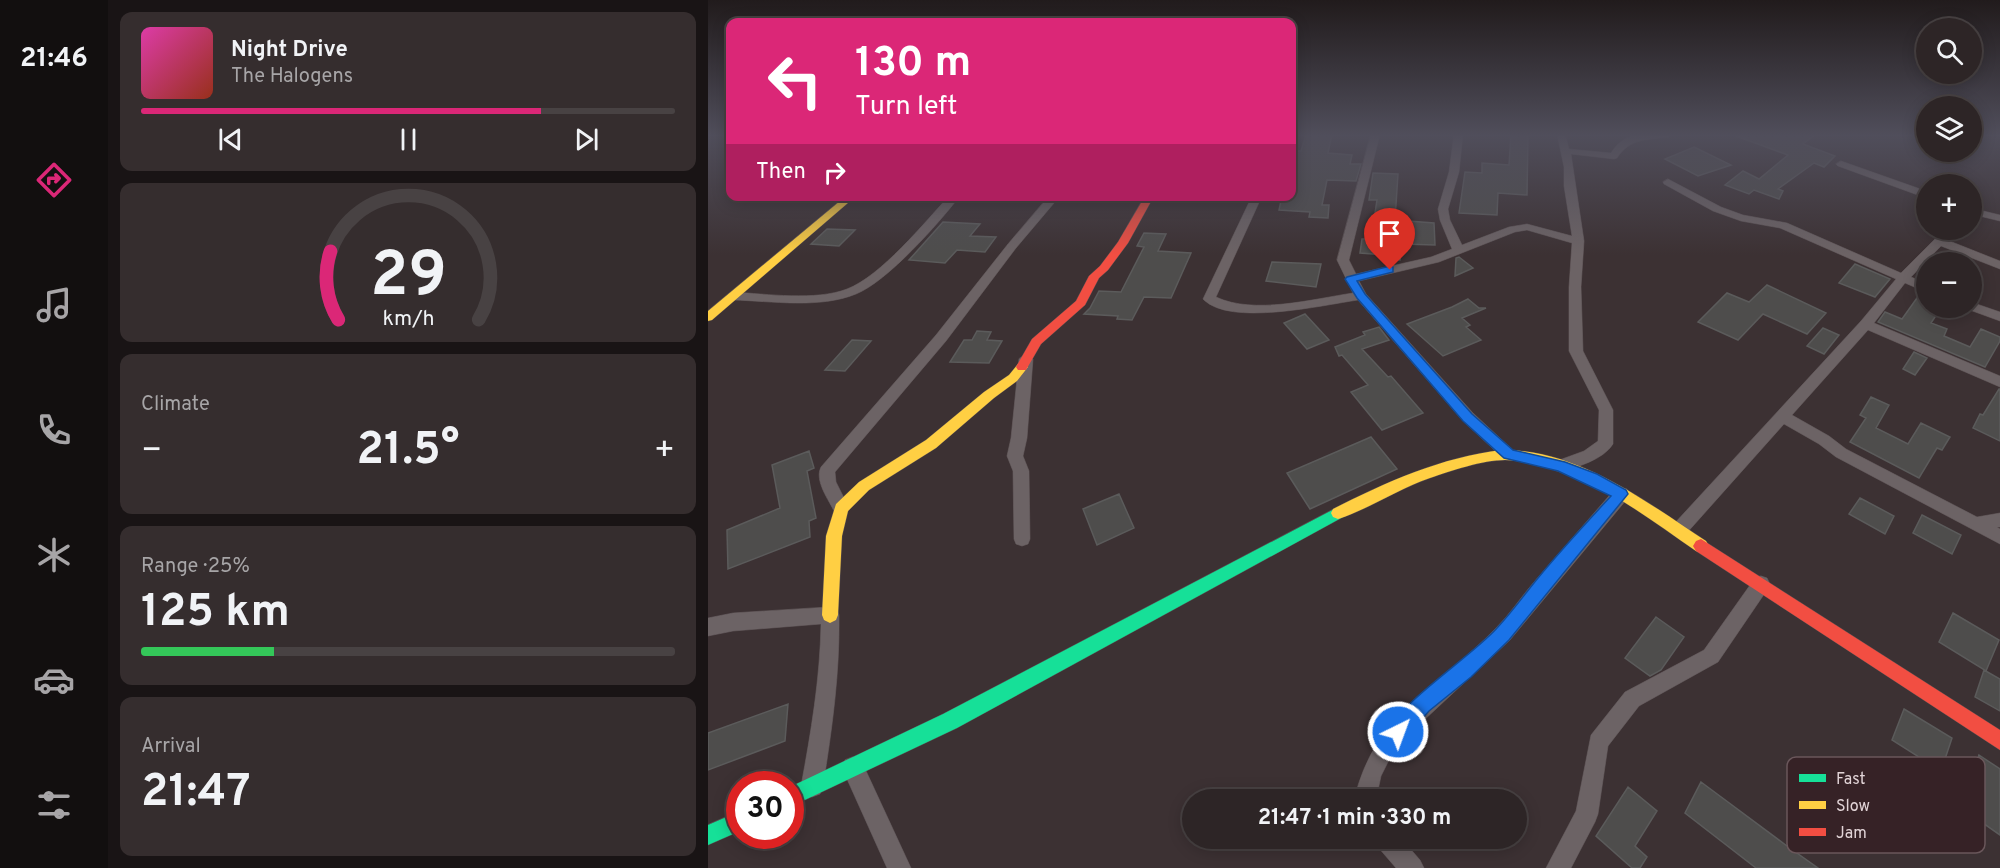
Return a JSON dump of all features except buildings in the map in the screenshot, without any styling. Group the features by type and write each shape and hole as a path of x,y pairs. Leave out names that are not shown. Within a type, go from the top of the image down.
{"street":[{"path":"1365,175 1343,260 1351,279 1361,296 1468,417 1509,455"},
{"path":"1453,175 1443,209 1445,220 1459,251"},
{"path":"1560,466 1589,455 1605,444 1607,429 1606,410 1576,351 1575,287 1578,241 1569,175"},
{"path":"1870,175 1916,191"},
{"path":"1668,182 1717,210 1741,218 1783,225 1916,284"},
{"path":"708,317 846,201"},
{"path":"733,296 819,297 852,292 872,279 950,201"},
{"path":"841,508 828,482 827,471 941,338 1012,246 1051,201"},
{"path":"812,786 825,718 830,663 834,536 841,508 864,486 938,439 989,395 1013,378 1036,342 1081,303 1094,276 1104,268 1122,243 1147,201"},
{"path":"1255,201 1209,299 1215,304 1227,306 1277,308 1361,296"},
{"path":"1982,214 2000,218"},
{"path":"1351,279 1435,260 1499,233 1527,227 1578,241"},
{"path":"1680,530 1938,241 2000,265"},
{"path":"1982,310 2000,317"},
{"path":"1866,324 2000,382"},
{"path":"1022,539 1021,471 1015,456 1019,438 1026,359"},
{"path":"1781,416 1824,440 1841,453 2000,537"},
{"path":"804,790 950,721 1350,507 1412,478 1452,463 1509,455 1560,466 1592,478 1621,494 1680,530 2000,741"},
{"path":"1366,789 1385,746 1423,705 1465,671 1503,634 1544,582 1621,494"},
{"path":"1974,524 2000,520"},
{"path":"1558,868 1587,814 1598,742 1632,699 1711,656 1761,584"},
{"path":"708,627 733,622 830,615"},
{"path":"853,768 898,868"},
{"path":"708,836 726,828"},
{"path":"1395,849 1412,868"}],"traffic: fast":[{"path":"804,790 950,721 1338,513"},
{"path":"708,835 726,827"}],"traffic: slow":[{"path":"708,317 846,201"},
{"path":"830,615 834,536 841,508 864,486 931,444 989,395 1013,378 1022,367"},
{"path":"1338,513 1389,488 1442,469 1498,455 1531,457 1583,474 1608,487 1701,546"}],"traffic: jam":[{"path":"1022,367 1036,342 1081,303 1094,276 1104,268 1123,243 1147,201"},
{"path":"1701,546 2000,741"}],"route":[{"path":"1390,270 1351,279 1361,296 1468,417 1509,455 1560,466 1592,478 1621,494 1544,582 1503,634 1465,671 1423,705 1398,732"}]}
